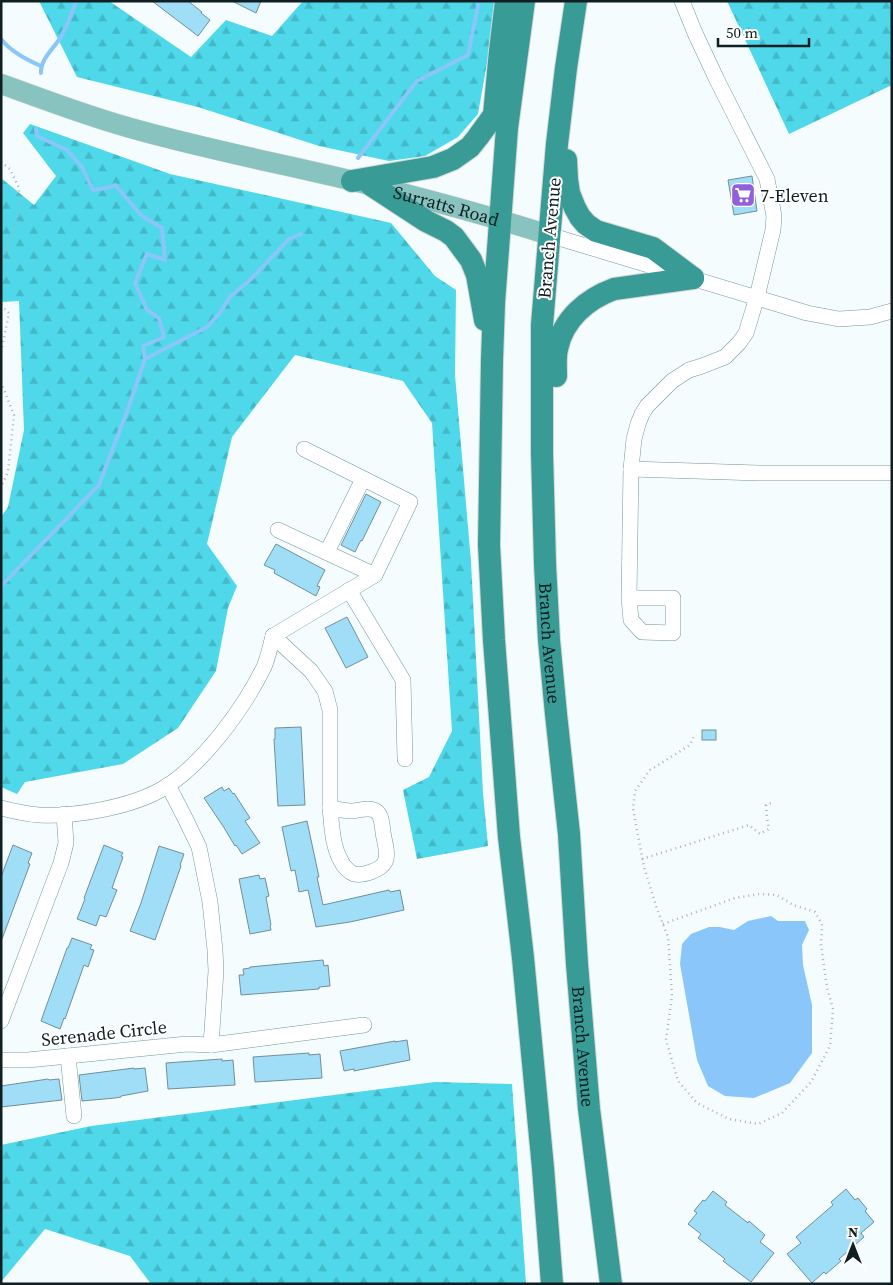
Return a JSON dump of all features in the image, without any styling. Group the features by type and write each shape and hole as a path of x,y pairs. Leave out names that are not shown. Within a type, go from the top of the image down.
{"highway":[{"path":"362,183 433,167 453,159 478,137 494,115 506,1"},
{"path":"524,1 507,128 494,303 488,545 509,837 524,968 552,1284"},
{"name":"Branch Avenue","path":"576,1 557,144 542,325 542,453 545,564 551,659 569,834 589,1109 611,1284"},
{"path":"563,89 567,178 569,193 580,217 596,231 653,248 693,278"},
{"path":"362,183 446,231 471,260 477,275 492,360"},
{"path":"542,453 554,437 556,351 560,338 576,312 592,300 614,289 693,278"}],"main road":[{"name":"Surratts Road","path":"1,84 64,107 193,145 362,183 500,219 549,235"}],"street":[{"path":"628,598 631,469 634,439 638,424 647,406 672,381 689,370 725,357 746,333 757,297 773,230 774,216 767,179 717,80 682,1"},
{"name":"Surratts Road","path":"549,235 807,313 839,319 870,317 892,311"},
{"path":"1,808 38,815 97,810 118,806 146,797 168,785 185,773 226,728 264,668 273,636 375,574 410,502 304,449"},
{"path":"631,469 759,473 892,473"},
{"path":"326,552 363,478"},
{"path":"278,530 375,574"},
{"path":"349,590 403,680 405,759"},
{"path":"273,636 311,671 325,691 330,710 330,808 334,847 345,866 353,874 375,871 380,868 386,861 386,848 381,818 377,812 370,809 352,811 330,808"},
{"path":"168,785 197,843 210,902 216,950 211,1044"},
{"path":"1,1021 62,863 66,843 64,814"},
{"name":"Serenade Circle","path":"1,1060 28,1060 187,1044 211,1044 364,1025"},
{"path":"68,1056 74,1116"}],"path":[{"path":"1,162 10,169 19,188 19,217 1,265"},
{"path":"1,305 9,313 1,353"},
{"path":"1,382 14,415 8,472 1,486"},
{"path":"663,924 735,898 760,894 777,895 793,905 815,912 822,924 822,946 827,987 834,1009 830,1046 811,1082 782,1113 758,1124 729,1118 697,1103 678,1081 666,1040 672,996 668,937 657,909 642,859 633,809 635,791 650,770 690,744 694,736"},
{"path":"642,859 749,825 760,834 770,829 766,805 774,802"}],"green space":[{"path":"39,1 109,1 191,57 226,20 272,36 303,1 498,1 478,114 458,137 425,156 389,161 319,146 198,107 77,77"},
{"path":"727,1 892,1 892,85 789,134"},
{"path":"30,124 170,174 391,223 435,276 456,290 455,375 471,562 483,793 488,846 417,859 403,790 429,777 452,731 432,423 403,381 295,355 232,437 207,544 237,586 228,608 216,671 178,728 123,764 25,782 17,794 1,787 1,517 8,507 24,430 19,301 1,302 1,178 34,205 56,176 23,133"},
{"path":"435,1082 512,1084 526,1284 151,1284 130,1256 45,1229 1,1282 1,1145 91,1126"}],"shaded area":[{"path":"771,916 778,921 805,921 809,930 802,945 803,965 812,1005 812,1053 790,1083 754,1098 725,1096 708,1086 697,1060 680,964 682,944 691,934 709,927 734,930 748,921"}],"building":[{"path":"152,1 188,1 210,20 198,36"},
{"path":"232,1 261,1 256,13"},
{"name":"7-Eleven","path":"752,176 757,211 734,215 728,180"},
{"path":"366,494 381,502 355,552 341,545"},
{"path":"276,544 325,570 317,586 320,587 316,596 274,573 275,570 264,565"},
{"path":"347,617 368,657 346,668 325,628"},
{"path":"301,727 305,805 278,806 275,728"},
{"path":"702,730 716,730 716,740 702,740"},
{"path":"222,787 224,791 229,788 234,793 250,818 245,821 260,843 242,854 204,798"},
{"path":"307,821 323,905 389,890 390,892 400,890 404,910 350,922 316,927 308,890 299,892 295,870 291,871 282,827"},
{"path":"13,845 32,853 28,863 30,864 2,939 1,877"},
{"path":"104,845 123,853 121,856 123,857 112,888 117,890 106,917 100,915 96,926 77,919"},
{"path":"159,846 184,854 155,940 130,931"},
{"path":"259,875 260,879 265,878 269,896 266,897 271,930 250,934 239,879"},
{"path":"72,938 92,945 90,949 94,950 88,967 84,965 60,1029 41,1021"},
{"path":"323,960 324,966 328,965 330,986 319,987 319,989 241,995 239,975 244,975 243,969"},
{"path":"407,1040 410,1060 354,1071 354,1069 344,1071 340,1051"},
{"path":"309,1053 309,1055 320,1054 322,1078 255,1082 253,1057"},
{"path":"222,1059 222,1061 233,1060 235,1085 168,1089 166,1063"},
{"path":"145,1068 148,1091 115,1098 82,1101 79,1075"},
{"path":"59,1079 62,1100 1,1107 1,1086"},
{"path":"846,1189 855,1200 858,1198 874,1222 861,1233 864,1237 839,1259 841,1261 826,1274 824,1272 812,1283 787,1254 801,1243 796,1237 833,1205 831,1202"},
{"path":"713,1191 727,1202 725,1205 748,1223 749,1221 765,1235 760,1242 774,1253 751,1282 723,1261 725,1259 698,1238 701,1234 688,1224 697,1213 694,1211"}],"waterway":[{"path":"41,73 43,62 62,35 76,1"},
{"path":"358,158 417,81 468,55 479,1"},
{"path":"1,39 14,52 41,66"},
{"path":"36,129 37,136 67,150 82,167 93,190 115,185 142,216 162,228 165,260 147,254 135,283 147,310 159,318 164,337 143,346 145,359"},
{"path":"1,586 99,485 145,359 207,327 219,314 230,297 251,279 289,239 301,234"}],"place":[{"name":"7-Eleven","path":"743,195"}]}
